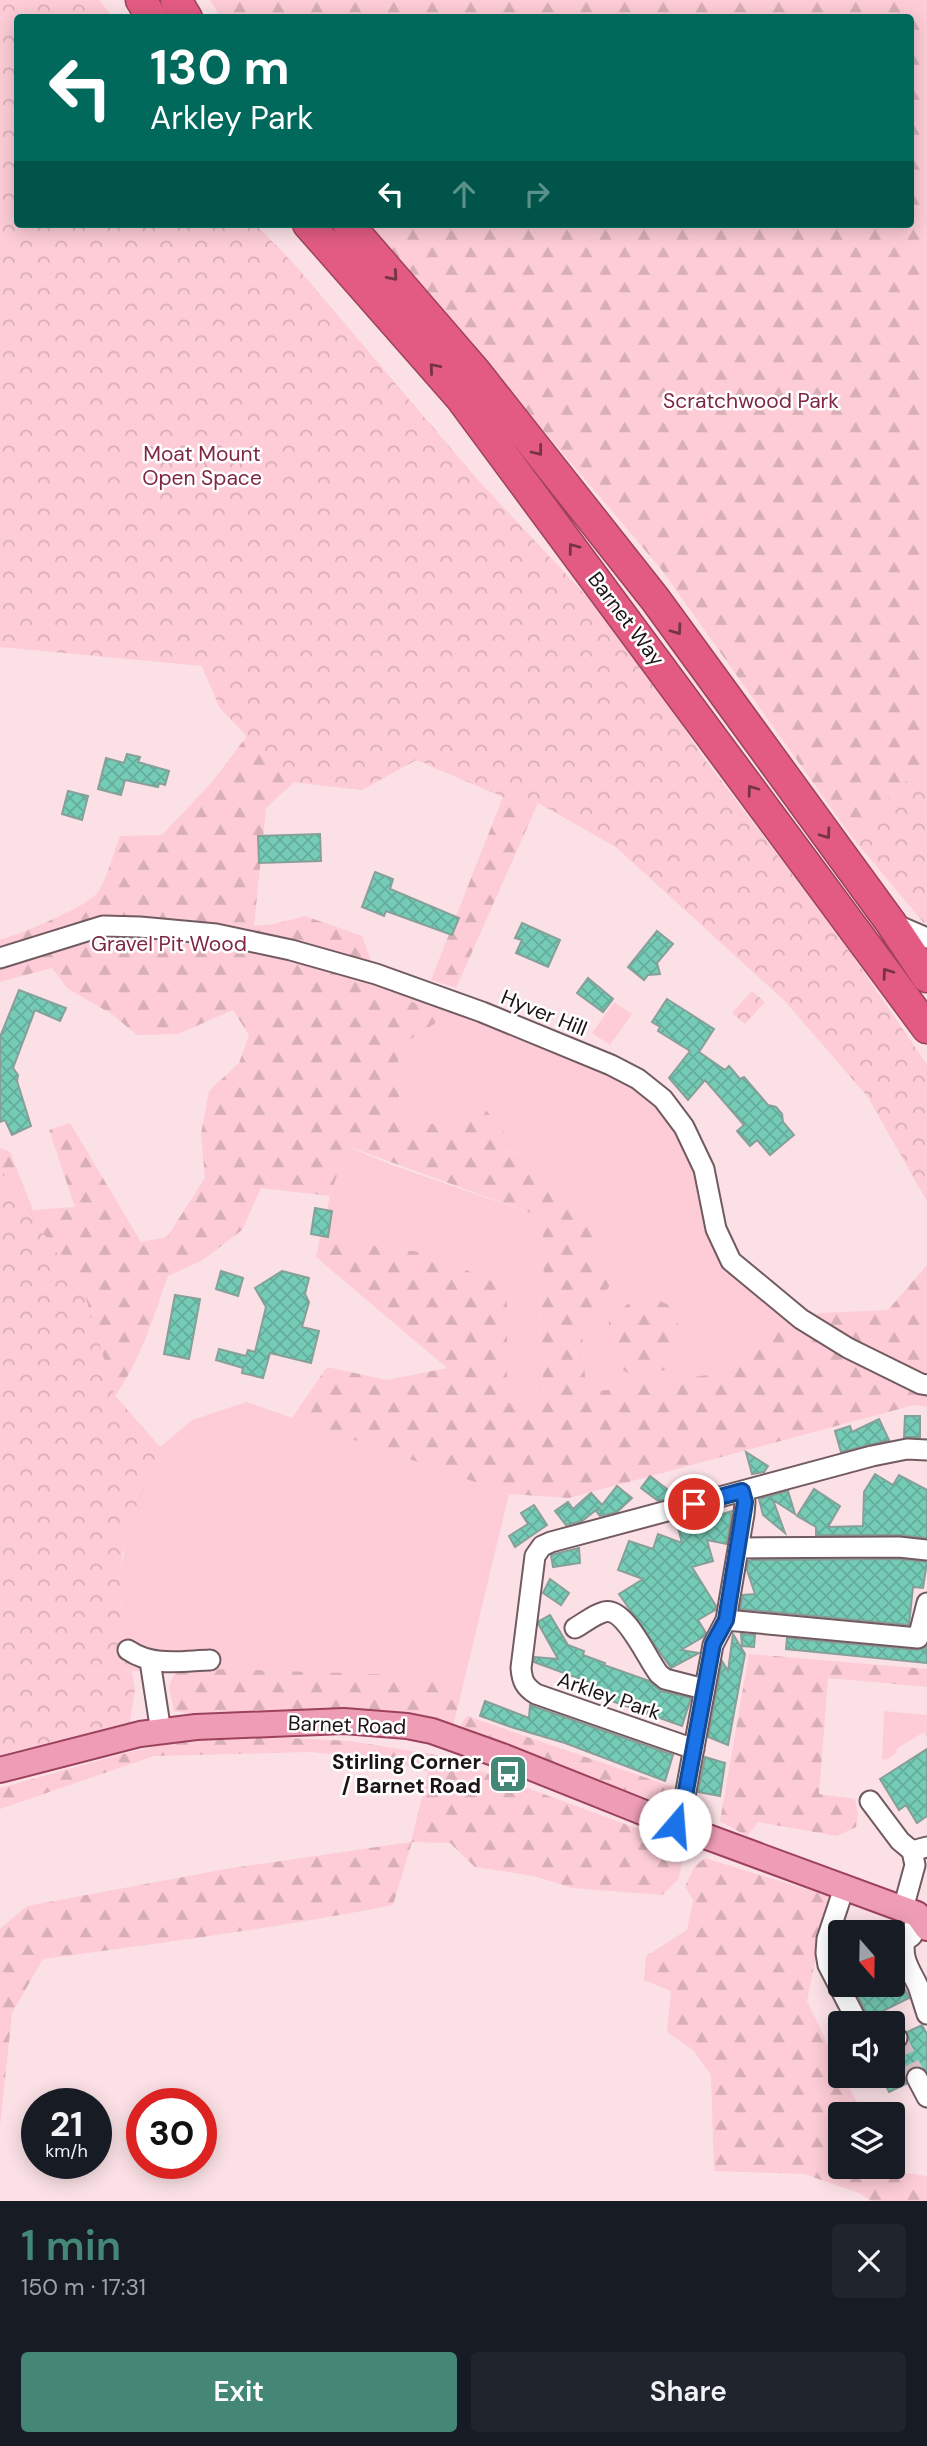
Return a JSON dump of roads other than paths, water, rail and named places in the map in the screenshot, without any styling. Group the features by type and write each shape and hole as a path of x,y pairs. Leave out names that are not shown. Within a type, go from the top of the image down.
{"highway":[{"name":"Barnet Way","path":"312,228 460,397 927,1028"},
{"name":"Barnet Way","path":"351,228 475,371 655,599 927,973"}],"main road":[{"name":"Barnet Road","path":"0,1770 140,1734 195,1727 311,1721 407,1726 432,1731 481,1749 844,1888 917,1920"}],"street":[{"path":"891,923 927,938"},
{"name":"Hyver Hill","path":"0,958 103,926 216,934 290,950 376,974 482,1012 611,1065 638,1079 663,1099 684,1127 704,1169 716,1229 731,1261 801,1319 848,1349 927,1385"},
{"name":"Arkley Park","path":"694,1749 536,1694 526,1688 521,1668 535,1556 542,1546 872,1456 907,1449 927,1450"},
{"path":"675,1825 685,1796 713,1644 726,1620 744,1514 742,1491"},
{"path":"739,1548 899,1547 927,1550"},
{"path":"726,1620 923,1638 927,1603"},
{"path":"575,1628 604,1612 614,1612 624,1618 659,1674 665,1679 704,1689"},
{"path":"128,1650 150,1661 210,1660"},
{"path":"150,1661 161,1732"},
{"path":"870,1801 900,1841 919,1849 915,1865 917,1920 905,1941"},
{"path":"834,1920 844,1888"},
{"path":"837,1913 839,1920"},
{"path":"828,1937 828,1961"},
{"path":"905,1970 927,2014"},
{"path":"917,2078 927,2097"}],"tunnel":[{"path":"905,2054 917,2078"}],"place":[{"name":"Stirling Corner / Barnet Road","path":"508,1774"}],"park label":[{"name":"Scratchwood Park","path":"751,401"},
{"name":"Moat Mount Open Space","path":"202,466"},
{"name":"Gravel Pit Wood","path":"169,944"}]}
